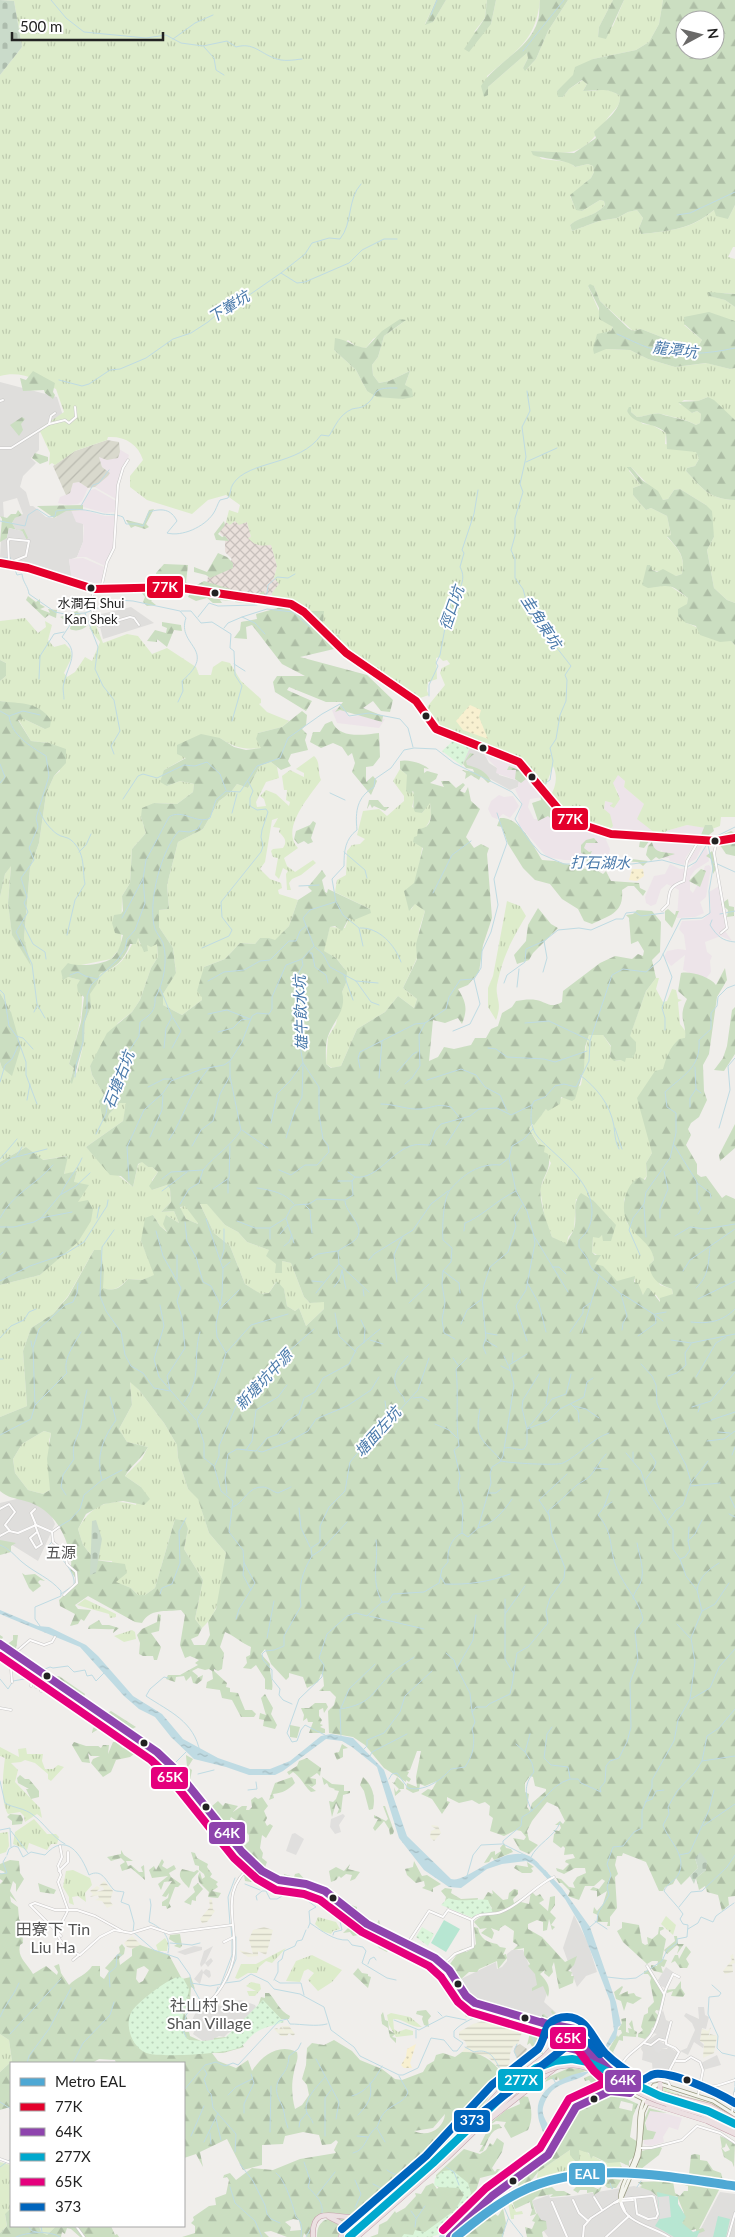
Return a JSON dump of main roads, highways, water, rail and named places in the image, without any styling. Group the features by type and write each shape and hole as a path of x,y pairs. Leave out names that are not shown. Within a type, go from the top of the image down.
{"highway":[{"path":"543,2023 552,2033 554,2045"},
{"path":"472,2123 498,2092 545,2056 554,2045 557,2036"},
{"path":"474,2131 578,2050"},
{"path":"349,2237 433,2163 472,2123 515,2084 528,2073 547,2063 575,2059 595,2063 639,2088 735,2130"},
{"path":"357,2237 517,2090 544,2070 556,2066 574,2065 593,2069 637,2093 703,2109 735,2124"},
{"path":"657,2083 660,2092"},
{"path":"651,2091 710,2106 735,2120"},
{"path":"645,2100 707,2121 735,2134"},
{"path":"314,2237 314,2224 323,2215 363,2216 395,2196"},
{"path":"314,2237 318,2222 329,2216 336,2218 341,2223 343,2229 341,2237"},
{"path":"362,2237 373,2223"}],"main road":[{"path":"0,563 11,564 101,589 175,587 233,597 280,601 292,604 304,612 348,654 416,701 436,729 519,762 560,811 574,822 607,833 716,841 735,838"},
{"path":"0,1644 41,1675 125,1728 161,1755 254,1864 272,1877 306,1884 324,1891 367,1924 408,1943 444,1964 466,1996 473,2002 543,2023 566,2026 577,2030 602,2065 617,2078 639,2090 651,2091"},
{"path":"543,2023 552,2028 565,2047 586,2054 615,2085 645,2100"},
{"path":"557,2036 559,2029 566,2026"},
{"path":"578,2050 584,2041"},
{"path":"596,2096 605,2085 604,2074"},
{"path":"639,2148 639,2114 645,2100 657,2083 698,2096 733,2111"},
{"path":"630,2093 633,2090 632,2086"},
{"path":"621,2200 624,2184 633,2167 639,2148 645,2100 639,2090"},
{"path":"450,2237 492,2196 548,2155 570,2113 580,2104 610,2091 626,2091"}],"water":[{"path":"0,1610 38,1626 49,1627 86,1645 133,1696 162,1714 183,1739 218,1758 250,1769 270,1769 290,1761 321,1736 331,1734 353,1738 384,1770 407,1836 451,1879 459,1879 504,1856 517,1854 528,1856 539,1864 538,1866 526,1861 502,1864 487,1869 461,1888 449,1887 424,1870 399,1838 377,1767 352,1747 342,1741 326,1739 275,1775 249,1775 194,1759 171,1737 155,1717 139,1709 124,1696 80,1647 0,1614"},
{"path":"545,1870 562,1888 590,1927 616,2002 621,2025 618,2027 616,2038 599,2058 614,2030 610,2001 580,1924 565,1899 543,1874"},
{"path":"590,2071 580,2078 557,2087 548,2096 543,2112 549,2127 550,2140 543,2153 510,2175 506,2180 500,2180 500,2186 486,2197 479,2195 478,2190 492,2177 524,2161 542,2145 544,2137 538,2115 538,2105 541,2097 547,2090 562,2079"}],"waterway":[{"path":"51,0 66,18 84,32 146,38 166,35 181,43 203,46 227,41 236,47 252,47 277,59 302,59"},
{"path":"431,15 437,0"},
{"path":"523,51 564,0"},
{"path":"173,39 195,23 213,15"},
{"path":"204,47 214,58 216,70 224,75"},
{"path":"281,273 305,254 312,243 329,238 340,239 347,226 354,197 361,184"},
{"path":"677,215 690,213 735,192"},
{"name":"下輋坑","path":"59,380 82,386 89,384 110,370 120,369 146,358 173,339 191,333 223,309 229,309 281,273 297,283 305,282 349,263 362,250 384,239 397,239"},
{"name":"龍潭坑","path":"617,334 648,348 673,353 704,353 735,348"},
{"path":"0,521 25,526 28,515 37,509 49,517 55,516 56,511 75,509 118,515 123,517 126,524 143,526 149,512 166,510 177,521 167,533 179,534 192,530 209,519 220,500 228,498 232,486 240,476 300,452 312,445 321,435 329,436 344,414 352,409 364,406 378,390 397,388"},
{"name":"圭角東坑","path":"527,391 530,411 522,427 526,457 520,484 523,492 515,518 515,536 511,550 515,559 515,578 523,589 528,607 538,612 544,622 546,634 571,666 565,675 567,680 566,701 560,715 556,739 550,748 553,761 550,780 541,786"},
{"path":"526,462 557,448"},
{"path":"81,506 93,485 99,483 109,470"},
{"name":"徑口坑","path":"429,696 429,685 438,666 436,663 440,655 447,617 452,610 450,605 462,582 463,577 460,567 464,553 462,550 474,514 478,490"},
{"path":"0,559 10,557 17,575 22,574 29,594 55,612 65,614 70,625 62,637 71,648 72,658 63,685 64,699"},
{"path":"263,597 267,594 268,585 277,577 288,578 295,574"},
{"path":"85,613 119,600 133,601 180,611 186,618 184,627 186,635 197,654 197,662 182,681 183,691 178,702"},
{"path":"198,617 209,603 218,606 257,605"},
{"path":"242,617 267,609 293,612 310,627"},
{"path":"181,611 191,611 201,623 212,622 231,634 230,648 234,651 235,675 242,686 232,721"},
{"path":"66,614 85,613 98,647 95,669 103,686 114,700 120,731 111,746 114,754"},
{"path":"224,628 228,623 242,617 255,623 265,634"},
{"path":"39,679 40,656 54,634 64,632"},
{"path":"234,664 245,671"},
{"path":"122,918 143,879 146,860 169,817 179,814 200,820 210,818 216,800 226,791 240,792 257,766 280,758 288,738 322,714 340,704 349,716 369,713 400,719 408,728 413,747"},
{"path":"0,711 9,716 23,711 40,715"},
{"path":"9,716 13,729 17,734 46,756 49,776 36,818 38,827 29,848 34,860 21,878 27,897 24,903 28,912 16,932 32,964 37,1004 45,1018"},
{"name":"打石湖水","path":"363,946 359,928 343,915 336,902 332,879 344,866 346,846 350,837 357,830 356,817 358,805 364,795 374,787 375,779 391,768 404,750 414,748 436,749 454,763 512,792 522,804 515,819 528,839 541,854 564,864 632,864 662,860 687,867 696,862 709,841"},
{"path":"123,799 138,776 143,774 157,778 184,765 195,766 207,762 220,774 226,790"},
{"path":"0,764 5,777 0,783"},
{"path":"202,948 229,936 232,930 222,917 221,902 261,852 263,846 262,830 268,812 266,809 257,810 250,806 250,798 253,791 248,781"},
{"path":"330,793 345,800"},
{"path":"232,813 237,794"},
{"path":"40,812 52,830 70,839 76,845 81,856 85,884 75,900 67,935"},
{"path":"360,1068 358,1058 360,1052 415,1024 425,1023 446,1009 449,997 460,980 474,979 481,968 482,951 491,932 498,905 494,879 507,843 497,813"},
{"name":"石塘右坑","path":"96,1134 106,1114 108,1100 115,1096 125,1057 139,1036 140,1022 153,1009 163,978 164,949 155,929 153,918 154,892 161,864 172,840 179,831 189,832 198,829 202,821"},
{"path":"237,1221 255,1228 270,1228 286,1218 291,1208 295,1205 309,1204 317,1199 345,1200 353,1195 352,1181 355,1177 371,1174 406,1148 416,1145 430,1145 435,1131 441,1124 470,1116 479,1109 497,1108 511,1115 532,1105 534,1101 545,1097 555,1086 564,1084 576,1087 589,1061 590,1041 612,975 623,969 646,972 660,960 681,919 702,918 710,913 709,891 713,868 708,845 711,839 735,827"},
{"path":"79,852 86,845 91,834"},
{"path":"433,893 452,855 471,841"},
{"path":"344,852 365,870 367,878"},
{"path":"713,862 735,872"},
{"path":"75,1077 76,1065 83,1042 87,996 91,985 118,959 125,949 127,939 135,930 145,903 143,879"},
{"path":"299,886 319,885"},
{"path":"129,1180 127,1147 144,1110 163,1093 171,1081 202,1069 224,1065 230,1061 242,1042 252,1016 257,1013 269,1014 272,1009 272,997 286,965 302,959 314,946 303,918 310,910 335,902"},
{"path":"720,914 735,911"},
{"path":"504,983 507,975 525,962 526,949 544,941 558,930 579,928 591,930 616,919 623,919 626,913 635,912 641,916 664,913"},
{"path":"712,920 710,925 718,935 723,939 735,942"},
{"path":"23,924 33,944 45,952 46,959"},
{"path":"208,981 224,972 244,970 260,961 270,960 289,941 296,941 300,931 306,926"},
{"path":"360,928 374,930 385,938 395,949 401,962"},
{"path":"543,972 547,958 544,941"},
{"path":"315,947 323,954 330,967 356,981 371,1002 379,1005"},
{"path":"310,953 312,953 315,967 326,975 328,983"},
{"path":"663,954 672,977 662,1008 665,1018 665,1030"},
{"name":"雄牛飲水坑","path":"279,1170 291,1175 305,1165 317,1165 329,1152 328,1145 323,1139 319,1114 319,1087 303,1063 300,1045 302,1000 298,974 303,965 302,960"},
{"path":"517,987 519,969"},
{"path":"70,975 78,972 97,979"},
{"path":"344,975 353,1000"},
{"path":"453,1031 470,1024 480,1004 474,979"},
{"path":"356,981 378,983"},
{"path":"640,1255 629,1230 633,1218 644,1204 646,1192 670,1158 676,1133 676,1113 667,1107 665,1092 694,1064 699,1050 699,1040 711,1029 711,1013 717,1006 718,997 727,988 735,985"},
{"path":"160,988 172,1017 166,1028 164,1048"},
{"path":"0,990 4,994 9,1026 17,1037 26,1062 26,1075 37,1104"},
{"path":"34,1012 37,1006"},
{"path":"208,1014 227,1010 250,1019"},
{"path":"172,1048 181,1031 173,1018"},
{"path":"218,1032 233,1028 241,1020 249,1019"},
{"path":"525,1023 549,1021 589,1040"},
{"path":"405,1084 412,1078 420,1066 419,1035 425,1023"},
{"path":"16,1036 23,1038 33,1049"},
{"path":"379,1078 382,1041"},
{"path":"0,1082 5,1065 12,1059 18,1046"},
{"path":"488,1048 496,1049 507,1057 544,1059 555,1062 587,1051"},
{"path":"397,1072 417,1052"},
{"path":"719,1128 730,1090 728,1066 735,1058"},
{"path":"203,1170 232,1142 241,1130 230,1076 230,1062"},
{"path":"271,1123 277,1094 290,1081 303,1063"},
{"path":"286,1138 295,1110 302,1097 303,1065"},
{"path":"690,1107 690,1098 696,1089 695,1067"},
{"path":"169,1140 196,1086 208,1069"},
{"path":"427,1080 461,1069 476,1075 485,1087 500,1095 507,1111"},
{"path":"580,1075 592,1085 606,1104 612,1118 619,1149"},
{"path":"192,1146 201,1130 213,1121 220,1094 230,1076"},
{"path":"148,1087 164,1079 172,1079"},
{"path":"27,1100 30,1084"},
{"path":"696,1089 701,1093"},
{"path":"150,1137 162,1110 163,1095"},
{"path":"381,1104 415,1109 446,1106 451,1107 459,1117"},
{"path":"532,1105 531,1123 535,1133 577,1176 588,1193 592,1218 585,1234 579,1240 579,1247 591,1268 621,1294 627,1316 622,1330"},
{"path":"446,1145 463,1118"},
{"path":"615,1128 622,1149"},
{"path":"533,1129 524,1139 512,1146 509,1158 516,1191 527,1211 534,1236 568,1292"},
{"path":"242,1130 268,1148"},
{"path":"0,1159 17,1139"},
{"path":"674,1145 697,1182 697,1200 701,1209 698,1214"},
{"path":"213,1189 229,1178 230,1146"},
{"path":"16,1157 22,1147"},
{"path":"0,1166 12,1158 47,1149"},
{"path":"61,1194 82,1158"},
{"path":"455,1339 444,1333 442,1320 445,1303 442,1284 443,1271 451,1262 452,1248 443,1240 444,1206 450,1190 460,1179 479,1168 500,1165 509,1158"},
{"path":"0,1218 11,1202 53,1165"},
{"path":"162,1179 171,1172 203,1170"},
{"path":"180,1204 189,1189 199,1183 203,1170"},
{"path":"660,1218 660,1209 668,1189 664,1171"},
{"path":"162,1191 187,1172"},
{"path":"348,1172 355,1177"},
{"path":"0,1227 14,1227 34,1222 41,1218 60,1195 76,1186 90,1173"},
{"path":"228,1179 228,1193"},
{"path":"338,1181 352,1181"},
{"path":"697,1183 710,1193 711,1198"},
{"path":"257,1188 273,1191 291,1200 294,1204"},
{"path":"369,1260 374,1254 413,1230 431,1204 448,1191"},
{"path":"464,1231 465,1223 516,1191"},
{"path":"0,1281 30,1266 65,1254 84,1242 107,1206 108,1200"},
{"path":"316,1293 339,1264 338,1251 355,1240 358,1235 358,1225 348,1210 345,1201"},
{"path":"304,1204 310,1210 312,1233"},
{"path":"486,1354 483,1346 486,1338 482,1298 484,1285 490,1267 508,1252 516,1226 514,1218 522,1205"},
{"path":"644,1206 646,1237"},
{"path":"97,1218 99,1207"},
{"path":"41,1218 72,1212"},
{"path":"286,1218 294,1243"},
{"path":"206,1219 223,1269 222,1296 216,1324 217,1337 226,1353 209,1401 197,1421 204,1443 204,1458 214,1466 221,1491 233,1501 229,1532 243,1550 244,1563 255,1583 239,1609 236,1619"},
{"path":"185,1222 187,1241 196,1257 203,1282 211,1286 220,1304"},
{"path":"675,1236 690,1227 705,1229 735,1224"},
{"path":"280,1234 288,1225"},
{"path":"221,1260 224,1249 224,1229"},
{"path":"270,1229 270,1239"},
{"path":"683,1271 690,1260 735,1229"},
{"path":"114,1230 102,1247 100,1296 106,1311 121,1332 125,1355 131,1366 143,1373 154,1388 170,1391"},
{"path":"156,1231 163,1256 181,1288 177,1301 182,1318 185,1348 167,1376 170,1390"},
{"path":"284,1246 289,1242 292,1235"},
{"path":"397,1282 394,1255 402,1237"},
{"path":"527,1341 516,1306 526,1290 535,1243 534,1237"},
{"path":"696,1288 706,1274 710,1248"},
{"path":"310,1259 318,1254 337,1251"},
{"path":"0,1255 3,1252"},
{"path":"177,1255 177,1279"},
{"path":"223,1268 230,1262"},
{"path":"339,1264 369,1292"},
{"path":"552,1267 559,1267 566,1274"},
{"path":"342,1270 346,1289"},
{"path":"334,1287 340,1279 342,1270"},
{"path":"443,1271 459,1283 460,1293"},
{"path":"582,1333 599,1276"},
{"path":"312,1281 323,1282"},
{"path":"698,1299 735,1281"},
{"path":"527,1282 539,1304 546,1332"},
{"path":"35,1405 33,1348 39,1329 65,1305 73,1302 77,1293 78,1283"},
{"path":"409,1303 429,1284"},
{"path":"363,1289 364,1296"},
{"path":"220,1309 239,1290"},
{"path":"622,1294 655,1315 656,1323 638,1336"},
{"path":"461,1324 467,1310 482,1299"},
{"path":"570,1332 583,1313 583,1308 590,1303"},
{"path":"160,1305 164,1326 154,1359 159,1377 196,1420"},
{"path":"0,1338 11,1326 24,1320 29,1312 36,1309"},
{"path":"691,1322 703,1323 714,1321 725,1317 735,1309"},
{"path":"655,1314 666,1312"},
{"path":"335,1313 339,1336 356,1352"},
{"path":"226,1353 251,1325 288,1314"},
{"path":"655,1315 663,1321"},
{"path":"361,1320 365,1329 364,1343"},
{"name":"新塘坑中源","path":"215,1465 219,1456 219,1446 236,1406 262,1384 280,1359 314,1329"},
{"path":"227,1494 225,1476 228,1454 237,1449 256,1451 267,1438 278,1434 287,1421 299,1414 304,1398 315,1392 323,1378 349,1364 357,1348 380,1329"},
{"path":"0,1435 31,1419 35,1405 67,1373 66,1363 68,1357 81,1332"},
{"path":"184,1402 190,1393 195,1376 200,1332"},
{"path":"486,1333 497,1335"},
{"path":"671,1340 691,1343 735,1334"},
{"path":"696,1377 716,1343 726,1337"},
{"path":"370,1340 383,1344"},
{"path":"485,1340 497,1347"},
{"path":"31,1341 32,1347"},
{"path":"668,1376 677,1373 686,1365 685,1353 691,1344"},
{"path":"512,1362 513,1353"},
{"path":"462,1533 468,1537 478,1528 491,1483 490,1474 492,1467 500,1462 503,1456 514,1385 509,1365 527,1354"},
{"path":"405,1402 396,1387 395,1377 401,1364 408,1356"},
{"path":"504,1356 508,1365"},
{"name":"塘面左坑","path":"292,1704 283,1700 279,1695 280,1689 272,1679 272,1670 263,1660 262,1654 265,1651 284,1646 284,1636 301,1606 303,1574 312,1556 311,1548 320,1542 320,1526 329,1507 345,1491 350,1462 387,1418 397,1413 418,1390 429,1358"},
{"path":"453,1358 458,1365"},
{"path":"462,1532 463,1505 458,1487 460,1476 454,1450 459,1446 456,1369 467,1358"},
{"path":"641,1364 652,1376 656,1385 657,1403 671,1437 686,1465 691,1482"},
{"path":"501,1366 511,1371"},
{"path":"692,1407 711,1401 735,1372"},
{"path":"539,1374 523,1400 522,1408 527,1429 548,1421 560,1409 584,1397 587,1382 593,1378"},
{"path":"505,1448 524,1449 527,1444 527,1429 552,1399 566,1394 571,1374"},
{"path":"258,1451 262,1452 286,1443 308,1431 316,1419 347,1406 371,1390 379,1377"},
{"path":"546,1404 550,1378"},
{"path":"246,1450 252,1441 256,1410 278,1397 287,1385"},
{"path":"66,1495 61,1487 63,1475 74,1459 74,1444 80,1430 87,1390"},
{"path":"58,1527 70,1520 80,1509 84,1495 102,1480 100,1471 101,1448 116,1420 110,1397"},
{"path":"413,1398 422,1397 429,1401"},
{"path":"385,1401 387,1417"},
{"path":"571,1404 578,1411 579,1422"},
{"path":"574,1406 586,1409 599,1418"},
{"path":"698,1412 700,1406"},
{"path":"480,1409 478,1419 479,1432 484,1442 500,1459"},
{"path":"711,1420 735,1412"},
{"path":"435,1424 449,1430 457,1438"},
{"path":"707,1441 724,1439 735,1431"},
{"path":"718,1432 730,1433"},
{"path":"501,1461 543,1464 563,1463 597,1439 609,1433"},
{"path":"732,1455 735,1447"},
{"path":"633,1452 633,1461"},
{"path":"626,1453 641,1471 647,1490 666,1520"},
{"path":"645,1480 656,1462 650,1453"},
{"path":"549,1515 548,1511 577,1485 587,1479 606,1454"},
{"path":"590,1927 597,1921 598,1913 609,1895 607,1887 611,1875 607,1864 613,1847 623,1846 634,1832 642,1828 642,1811 652,1787 652,1780 674,1741 678,1720 690,1699 695,1662 691,1638 702,1611 697,1590 686,1576 680,1559 673,1549 673,1530 667,1522 676,1510 683,1505 691,1483 708,1461"},
{"path":"594,1468 608,1469"},
{"path":"103,1480 122,1470"},
{"path":"389,1779 392,1774 397,1773 408,1788 414,1789 426,1787 442,1778 451,1769 465,1767 472,1754 474,1744 472,1729 475,1722 472,1712 476,1707 486,1707 510,1694 517,1653 528,1647 548,1623 546,1611 550,1598 564,1578 565,1568 552,1535 549,1515 539,1500 567,1474"},
{"path":"691,1486 720,1483"},
{"path":"233,1507 258,1487 265,1487 278,1493 291,1487"},
{"path":"488,1493 496,1493 501,1489"},
{"path":"570,1779 578,1779 581,1783 601,1792 600,1788 605,1782 606,1766 610,1761 619,1758 627,1742 631,1727 630,1683 638,1660 635,1631 643,1620 636,1601 617,1569 607,1529 598,1515 604,1507 610,1490"},
{"path":"730,1497 735,1508"},
{"path":"478,1528 493,1521 512,1499"},
{"path":"604,1507 612,1502"},
{"path":"299,1508 301,1528 310,1547"},
{"path":"729,1514 735,1517"},
{"path":"160,1594 162,1588 172,1584 180,1563 179,1531 186,1518"},
{"path":"680,1559 685,1557 690,1550 688,1541 695,1534 702,1520"},
{"path":"312,1556 321,1550 347,1522"},
{"path":"688,1541 689,1527"},
{"path":"325,1735 305,1725 297,1741 292,1742 287,1733 299,1699 322,1677 324,1665 319,1658 327,1634 347,1616 356,1613 367,1616 382,1602 388,1602 393,1594 424,1592 439,1583 442,1569 448,1562 448,1553 451,1545 455,1538 462,1533"},
{"path":"376,1540 376,1586 382,1602"},
{"path":"52,1542 48,1549 58,1555 70,1569 74,1581 74,1585 61,1594"},
{"path":"633,1599 642,1579 637,1543"},
{"path":"0,1545 61,1591 61,1596 35,1607 35,1619 40,1626"},
{"path":"244,1563 243,1575 251,1590"},
{"path":"697,1590 705,1574 719,1563"},
{"path":"441,1577 445,1584 461,1584 486,1581 510,1574"},
{"path":"702,1611 715,1604 729,1583"},
{"path":"514,1674 505,1659 505,1614 525,1586"},
{"path":"505,1599 505,1613"},
{"path":"267,1638 274,1601"},
{"path":"472,1712 470,1693 457,1668 473,1640 476,1615"},
{"path":"369,1616 424,1629"},
{"path":"677,1624 690,1638"},
{"path":"691,1699 710,1688 719,1667 735,1649"},
{"path":"446,1653 454,1660 457,1668"},
{"path":"341,1737 340,1709 360,1704 366,1700 394,1671 414,1657"},
{"path":"341,1708 349,1689 375,1664"},
{"path":"0,1679 8,1689 13,1681 30,1678 35,1673 50,1667 68,1666 74,1672 85,1670 87,1676 92,1675 96,1681 104,1673"},
{"path":"364,1749 367,1746 367,1740 384,1733 400,1712 405,1696 432,1671"},
{"path":"168,1678 164,1677 150,1689 146,1696 180,1718 187,1725 197,1741 200,1752"},
{"path":"607,1977 636,1978 662,1961 667,1950 677,1943 677,1939 687,1937 688,1925 683,1924 680,1919 683,1914 664,1891 678,1876 681,1860 663,1825 669,1814 668,1807 677,1791 695,1772 702,1761 707,1736 719,1728 735,1709"},
{"path":"109,1714 128,1726"},
{"path":"552,1727 547,1734 544,1758 551,1765 568,1767 570,1778"},
{"path":"370,1756 372,1752 407,1734"},
{"path":"530,1734 525,1752 532,1763 534,1772 530,1777 526,1791 532,1811"},
{"path":"516,1744 525,1752"},
{"path":"174,1764 186,1752"},
{"path":"702,1761 735,1756"},
{"path":"198,1774 214,1770"},
{"path":"527,1856 503,1844 503,1841 521,1826 522,1817 534,1809 556,1786 570,1779"},
{"path":"0,1781 5,1803 30,1813 65,1844"},
{"path":"248,1790 257,1789 256,1782"},
{"path":"645,1802 652,1799 656,1791 664,1790"},
{"path":"679,1855 689,1853 691,1850 709,1810 714,1790"},
{"path":"703,1826 735,1804"},
{"path":"531,1857 560,1823"},
{"path":"0,1830 10,1828 11,1847"},
{"path":"11,1831 28,1853"},
{"path":"467,1876 473,1855 481,1845 502,1844"},
{"path":"7,1855 9,1849 14,1846 18,1847 23,1857 31,1852 45,1855 60,1845 72,1848 82,1860 89,1875 93,1873 100,1874 114,1890 124,1892 121,1902 129,1905 134,1923 133,1932 154,1950 178,1958 190,1975 191,1983 210,1986 222,1984"},
{"path":"679,1907 691,1892 702,1891 727,1867 735,1855"},
{"path":"0,1874 7,1873 3,1862 6,1857"},
{"path":"535,1863 546,1874"},
{"path":"230,1924 228,1897 235,1878"},
{"path":"245,1884 260,1890"},
{"path":"257,1900 256,1896 262,1891 266,1891 270,1899 277,1899 289,1892 302,1894 303,1897 316,1907 309,1911 310,1923 308,1928"},
{"path":"150,1899 149,1922 158,1927 167,1937 168,1953"},
{"path":"688,1929 698,1923 701,1917 713,1922 716,1916 734,1903"},
{"path":"333,1935 334,1932 342,1930 339,1917 345,1915"},
{"path":"595,1921 607,1929"},
{"path":"310,1923 333,1937 348,1940 352,1945 363,1947 366,1951 362,1963 387,1978 396,1980"},
{"path":"231,1927 232,1937"},
{"path":"274,1980 278,1972 278,1962 282,1959 284,1951 295,1946 297,1941 302,1940 306,1930"},
{"path":"227,1981 236,1959 236,1937"},
{"path":"221,1984 232,1955 232,1939"},
{"path":"170,1943 181,1944"},
{"path":"182,1944 192,1945 200,1943"},
{"path":"110,1987 109,1973 116,1967 117,1955 121,1955"},
{"path":"368,1964 370,1959 374,1957 376,1960"},
{"path":"225,1983 240,1981 251,1974 268,1982 274,1989 300,1994 324,2007 331,2030 354,2047 360,2056 399,2075 418,2068 431,2038 444,2040 453,2051 457,2051 463,2043 454,2037 454,2031 474,2018 489,2014 498,2015 516,2020 529,2028"},
{"path":"10,2034 61,1979"},
{"path":"275,1980 280,1983 301,1983 304,1995"},
{"path":"0,2017 19,1983"},
{"path":"186,2037 183,2030 186,2015 200,2000 191,1984"},
{"path":"712,1985 721,1993 719,1996 709,1997 708,2014 718,2036 717,2048 722,2053 735,2056"},
{"path":"215,1995 218,1987"},
{"path":"27,2062 29,2056 49,2029 71,1988"},
{"path":"74,2062 83,2043 110,2015 114,2002"},
{"path":"438,2012 442,2016"},
{"path":"394,2020 419,2030 446,2016 466,2020"},
{"path":"534,2016 571,2023 584,2032"},
{"path":"185,2089 205,2065 216,2062 225,2066 233,2063 238,2065 279,2021 287,2019 290,2024 327,2024"},
{"path":"416,2030 416,2038"},
{"path":"531,2031 535,2045"},
{"path":"587,2037 590,2046 599,2057"},
{"path":"288,2128 283,2108 277,2095 277,2085 286,2070 289,2056 298,2049 301,2043"},
{"path":"517,2044 514,2051 521,2067"},
{"path":"465,2047 474,2052 487,2052 493,2057 500,2069"},
{"path":"535,2047 538,2054"},
{"path":"520,2067 537,2053"},
{"path":"599,2057 605,2061"},
{"path":"316,2059 339,2102 336,2119"},
{"path":"352,2096 366,2088 382,2066"},
{"path":"204,2069 207,2074 204,2079 211,2094 213,2108 236,2134 235,2152"},
{"path":"244,2113 244,2104 254,2083 251,2074"},
{"path":"353,2153 361,2149 385,2112 407,2095 408,2092 399,2076"},
{"path":"313,2123 307,2113 307,2103 325,2077"},
{"path":"553,2078 556,2084"},
{"path":"735,2078 735,2086"},
{"path":"228,2095 236,2087 252,2079"},
{"path":"358,2115 369,2100 371,2093 370,2083"},
{"path":"270,2132 271,2086"},
{"path":"735,2087 731,2108 735,2111"},
{"path":"325,2136 325,2098 331,2090"},
{"path":"0,2102 10,2108"},
{"path":"191,2136 204,2106"},
{"path":"204,2142 218,2113"},
{"path":"299,2127 300,2121 307,2113"},
{"path":"216,2119 221,2140"},
{"path":"377,2128 385,2142"},
{"path":"210,2133 211,2144"},
{"path":"357,2136 368,2137"},
{"path":"0,2167 10,2160"},
{"path":"304,2162 310,2180 308,2187 322,2205 322,2213"},
{"path":"240,2164 253,2181 265,2205 267,2214 271,2219 280,2223"},
{"path":"446,2167 454,2172 459,2185"},
{"path":"387,2170 410,2180"},
{"path":"317,2195 335,2172"},
{"path":"276,2173 285,2187 296,2217 302,2227 301,2237"},
{"path":"355,2180 361,2194 355,2208"},
{"path":"702,2180 709,2181"},
{"path":"637,2187 641,2181"},
{"path":"677,2181 725,2188"},
{"path":"373,2184 389,2192 408,2183"},
{"path":"610,2183 612,2189 614,2187"},
{"path":"230,2187 235,2203 255,2221 262,2237"},
{"path":"441,2237 467,2214 481,2193"},
{"path":"503,2205 509,2219 523,2237"},
{"path":"415,2227 416,2219 425,2206"},
{"path":"411,2211 416,2218"},
{"path":"502,2237 508,2219"},
{"path":"29,2227 32,2231 37,2232"},
{"path":"41,2227 42,2232"},
{"path":"306,2237 311,2228"},
{"path":"16,2237 38,2232 50,2233 60,2237"}],"metro line":[{"name":"EAL","path":"456,2237 486,2213 518,2193 543,2183 570,2176 597,2173 625,2173 681,2178 735,2186"}],"place":[{"name":"水澗石 Shui Kan Shek","path":"91,588"}],"district":[{"name":"五源","path":"61,1553"},
{"name":"田寮下 Tin Liu Ha","path":"53,1938"},
{"name":"社山村 She Shan Village","path":"209,2014"}]}
